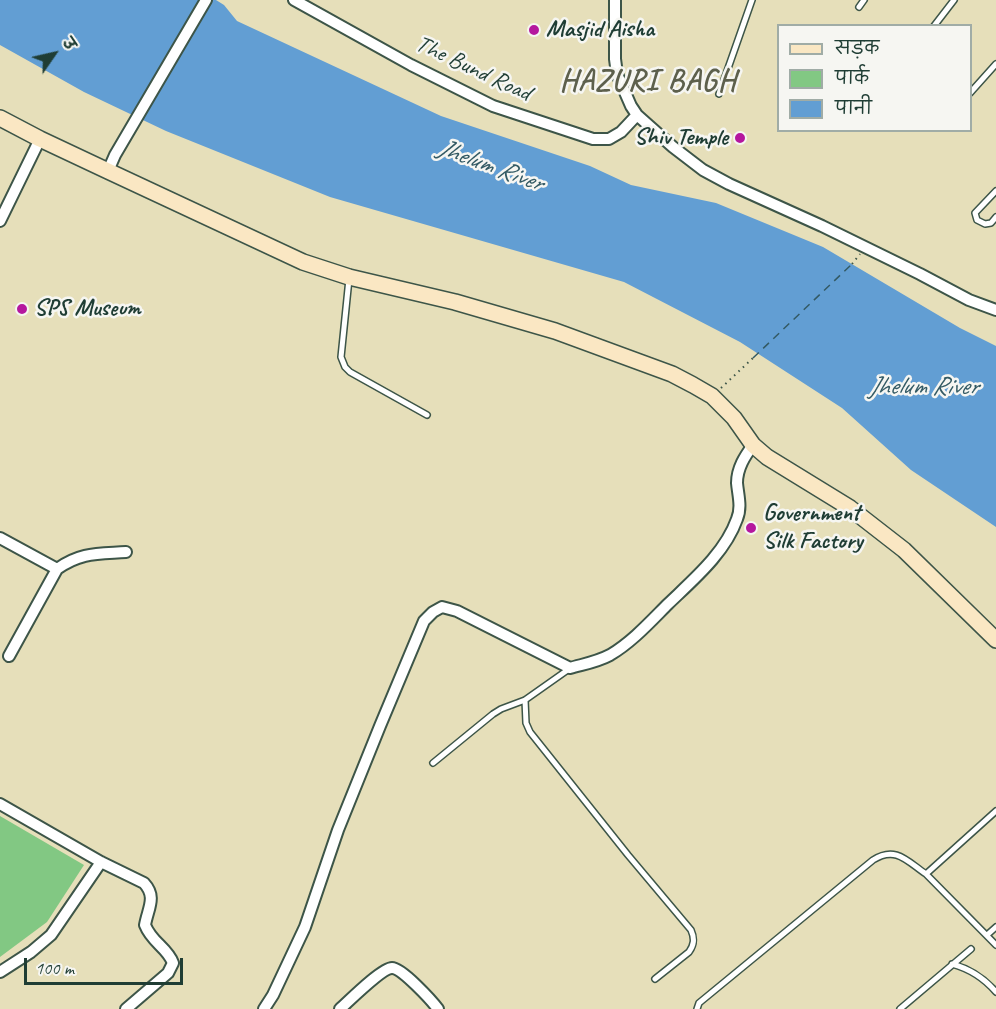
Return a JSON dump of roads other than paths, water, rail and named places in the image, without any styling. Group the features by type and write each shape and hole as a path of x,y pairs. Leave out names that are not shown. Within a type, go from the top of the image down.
{"main road":[{"path":"0,118 303,262 349,278 455,302 555,331 672,375 712,396 734,418 753,445 767,457 850,508 904,550 996,640"}],"street":[{"path":"108,171 206,0"},
{"name":"The Bund Road","path":"294,0 411,65 504,110 593,139 609,139 621,132 637,115"},
{"path":"615,0 617,74 637,115 673,147 703,170 729,184 893,261 969,300 996,310"},
{"path":"0,221 40,139"},
{"path":"264,1009 305,927 338,830 424,621 432,612 442,607 457,611 570,668 611,654 643,630 717,554 733,530 739,515 737,482 739,470 753,445"},
{"path":"0,538 57,569"},
{"path":"9,656 57,569 71,559 92,554 126,552"},
{"path":"0,804 101,862 144,883 149,889 151,902 145,925 153,939 168,953 173,963 168,973 126,1009"},
{"path":"0,972 32,952 51,935 101,862"},
{"path":"340,1009 373,979 392,968 404,974 438,1009"}],"lane":[{"path":"719,94 752,0"},
{"path":"859,7 864,0"},
{"path":"935,24 954,0"},
{"path":"972,91 996,64"},
{"path":"996,191 975,213 976,220 985,224 991,223 996,217"},
{"path":"349,278 341,357 345,368 427,416"},
{"path":"433,763 493,714 525,700 570,668"},
{"path":"525,700 526,723 530,732 691,930 694,940 689,952 655,979"},
{"path":"926,874 996,811"},
{"path":"697,1009 699,1003 878,856 889,853 902,857 926,874 996,945"},
{"path":"987,934 996,927"},
{"path":"900,1009 971,949"},
{"path":"952,964 975,974 996,992"}],"water":[{"name":"Jhelum River","path":"0,0 216,0 224,5 237,21 441,116 590,166 631,185 716,203 823,247 960,328 996,346 996,527 911,470 842,408 740,342 624,282 330,197 166,131 84,92 0,45"}],"place":[{"name":"Masjid Aisha","path":"534,30"},
{"name":"Shiv Temple","path":"740,138"},
{"name":"SPS Museum","path":"22,309"},
{"name":"Government Silk Factory","path":"751,528"}],"district":[{"name":"HAZURI BAGH","path":"648,82"}]}
